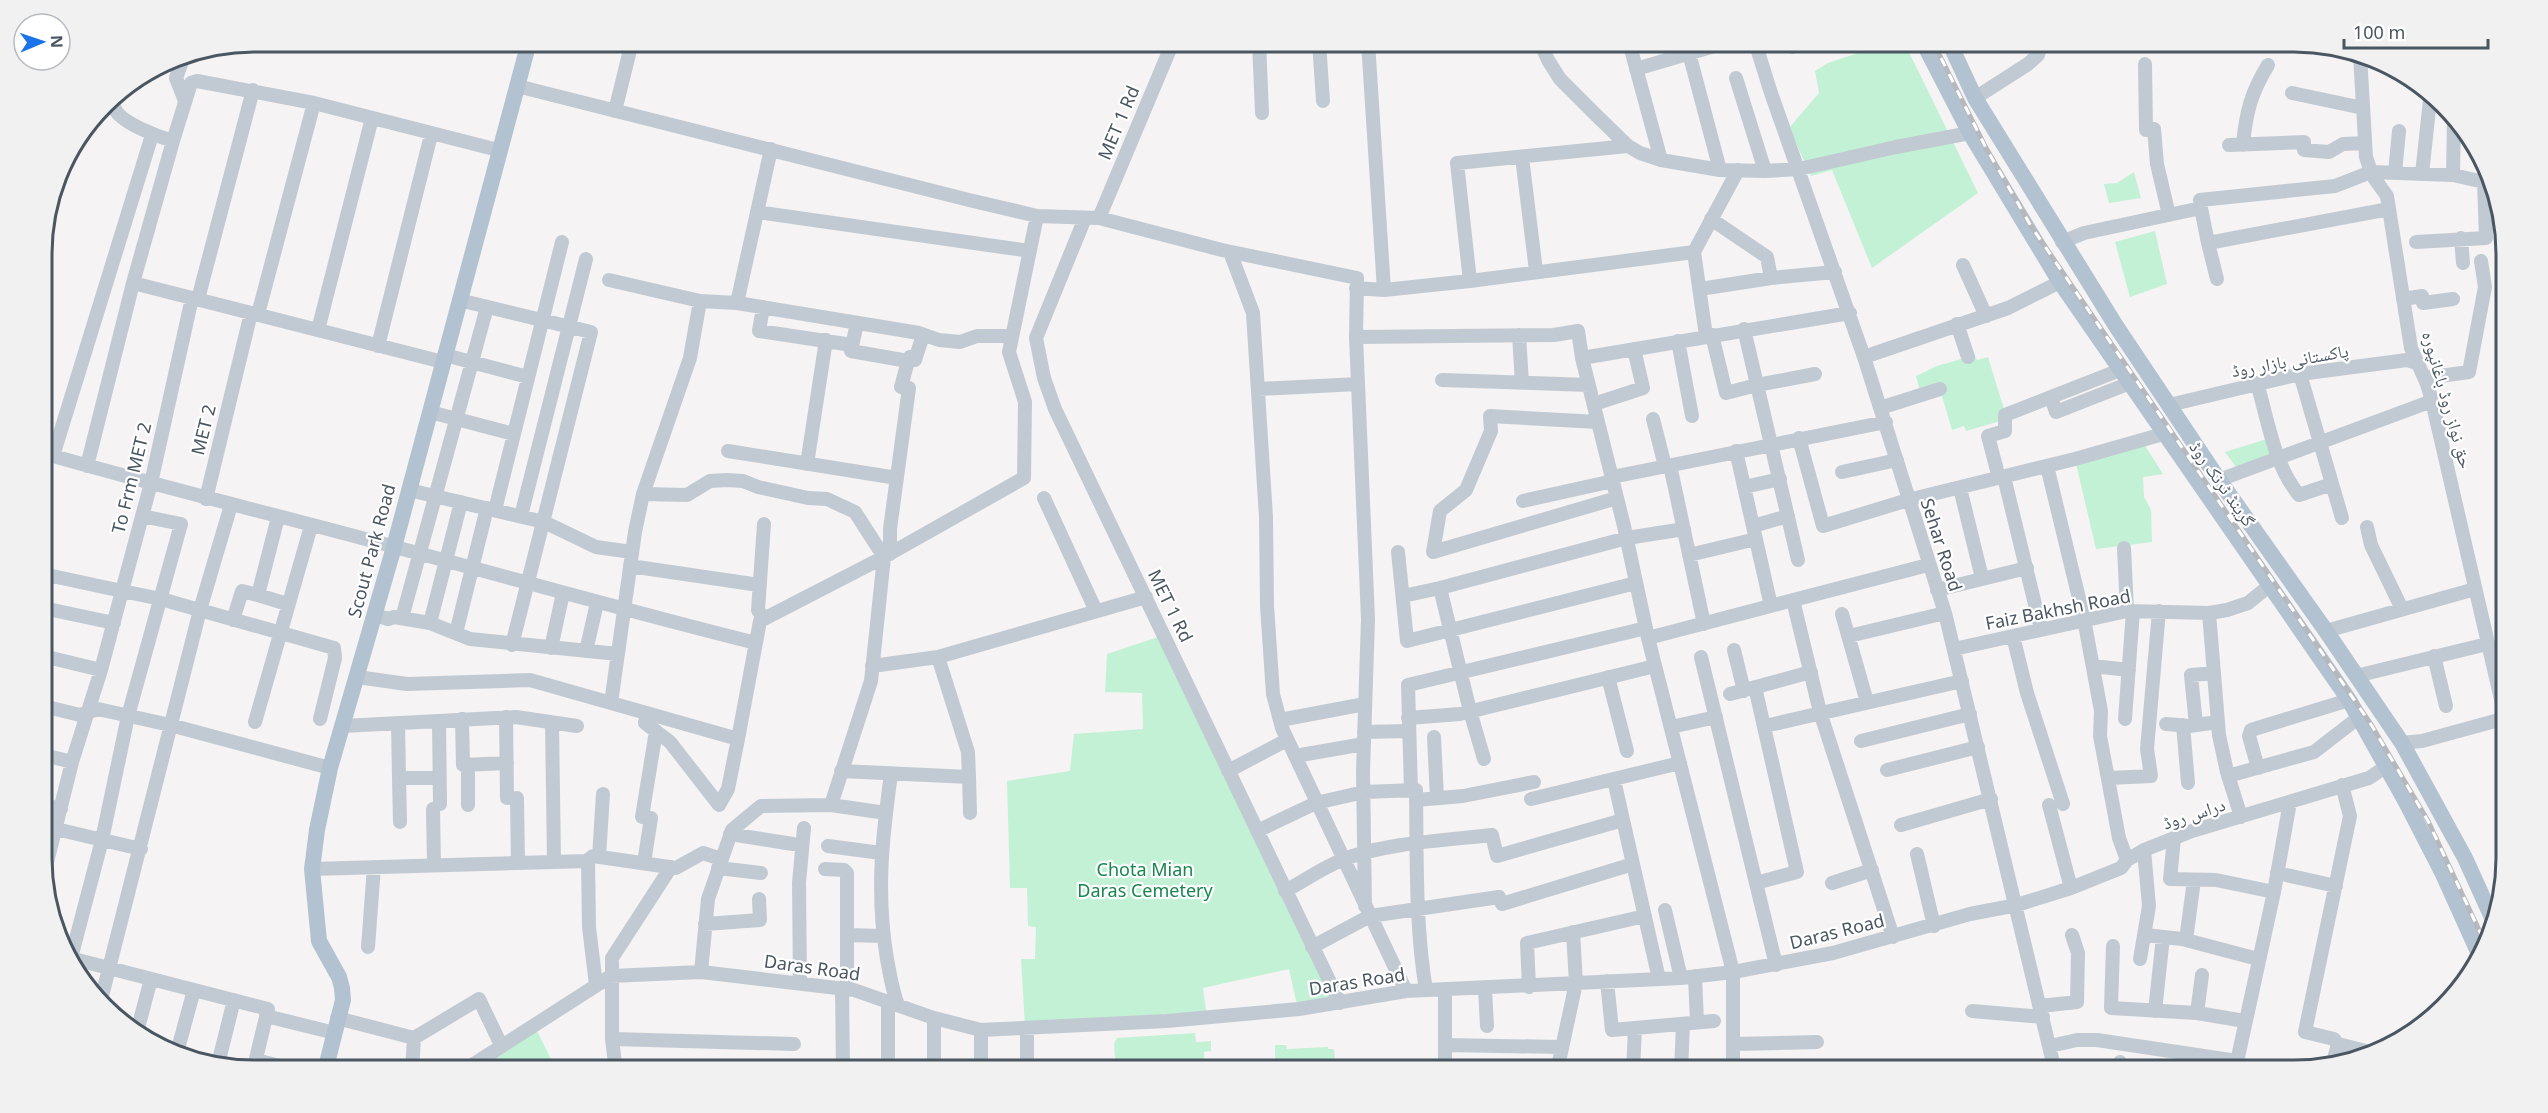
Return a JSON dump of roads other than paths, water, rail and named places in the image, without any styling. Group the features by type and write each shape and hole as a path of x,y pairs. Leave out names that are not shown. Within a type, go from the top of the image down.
{"main road":[{"name":"Scout Park Road","path":"328,1060 343,1000 342,988 319,941 312,870 316,830 330,768 394,547 498,150 526,52"},
{"name":"گرینڈ ٹرنک روڈ","path":"1928,52 1970,133 2060,282 2349,700 2387,766 2442,872 2475,946"},
{"name":"گرینڈ ٹرنک روڈ","path":"1954,52 1975,98 2062,242 2219,480 2402,743 2465,858 2489,911"}],"street":[{"path":"615,111 630,52"},
{"name":"MET 1 Rd","path":"1168,52 1036,338 1038,355 1055,409 1340,1003"},
{"path":"1259,52 1262,113"},
{"path":"1320,52 1323,102"},
{"path":"1369,52 1384,290"},
{"path":"1544,52 1560,79 1628,146 1660,160 1720,170 1799,169 1970,133"},
{"path":"1632,52 1660,160"},
{"path":"1636,69 1693,52"},
{"name":"Sehar Road","path":"1758,52 1886,422 1928,565 1945,613 2053,1060"},
{"path":"1975,98 2028,64 2039,52"},
{"path":"1689,53 1720,170"},
{"path":"2145,64 2146,130 2154,129 2157,164 2169,215"},
{"name":"حق نواز روڈ باغانپورہ","path":"2360,64 2366,157 2371,172 2387,196 2411,348 2425,378 2432,401 2496,682"},
{"path":"2268,65 2251,97 2236,145 2304,142 2304,150 2329,152 2343,144 2365,143"},
{"path":"180,67 176,78 185,101"},
{"path":"1736,78 1765,171"},
{"path":"87,466 133,283 190,83 193,81 253,90 314,103 431,135 498,150"},
{"path":"517,86 1037,216 1092,218 1230,252 1356,278 1356,337 1368,619 1364,738 1364,854 1368,911"},
{"name":"To Frm MET 2","path":"52,841 72,762 114,623 151,483 195,299 253,90"},
{"path":"2292,93 2362,108"},
{"name":"MET 2","path":"206,499 314,103"},
{"path":"2422,174 2429,106"},
{"path":"115,109 119,115 152,135 173,141"},
{"path":"318,330 372,118"},
{"path":"2395,173 2399,131"},
{"path":"2453,175 2454,131"},
{"path":"53,441 152,135"},
{"path":"378,346 431,135"},
{"path":"1470,281 1457,163 1628,146"},
{"path":"737,303 771,149"},
{"path":"1522,157 1536,271"},
{"path":"1738,170 1695,252 1709,336 1726,393 1815,374"},
{"path":"2217,279 2200,200 2335,186 2371,172 2453,175 2482,181"},
{"path":"2416,242 2487,237 2490,206"},
{"path":"2062,242 2084,233 2201,208"},
{"path":"2208,243 2389,209"},
{"path":"757,212 1030,250"},
{"path":"647,713 645,723 670,742 719,805 728,789 760,621 887,556 1024,478 1024,402 1009,352 1037,216"},
{"path":"1711,219 1767,257 1771,278"},
{"path":"2462,238 2463,263"},
{"path":"456,633 472,568 514,434 562,242"},
{"path":"1230,252 1253,313 1266,517 1269,639 1273,694 1287,740 1406,991"},
{"path":"1356,288 1384,290 1470,281 1695,252"},
{"path":"521,516 586,259"},
{"path":"2425,378 2469,372 2485,287 2481,261"},
{"path":"1963,264 1986,315"},
{"path":"1700,289 1771,278 1835,272"},
{"path":"609,280 700,301 764,307 960,342 977,336 1012,336"},
{"path":"1864,357 1986,315 2060,282"},
{"path":"133,283 378,346 472,362 528,377"},
{"path":"2403,299 2422,296 2424,303 2453,299"},
{"path":"459,300 591,332 512,645"},
{"path":"611,703 631,559 643,494 690,358 700,301"},
{"path":"402,618 487,307"},
{"path":"764,307 759,331 852,345"},
{"path":"1582,358 1744,329 1850,314"},
{"path":"857,323 852,351 908,360 910,357 915,360 923,335"},
{"path":"1957,324 1968,357"},
{"path":"1744,329 1798,560"},
{"path":"1356,337 1554,335 1578,331 1582,358 1627,538 1647,633 1733,972 1732,1060"},
{"path":"1520,335 1522,383"},
{"path":"807,464 826,340"},
{"path":"1678,341 1692,416"},
{"path":"1593,404 1643,388 1634,349"},
{"path":"831,805 870,681 909,388 902,387 908,360"},
{"name":"پاکستانی بازار روڈ","path":"2169,405 2300,374 2407,360 2417,363"},
{"path":"2300,374 2342,518"},
{"path":"2041,629 2002,477 1988,436 2006,431 2005,415 2051,397 2056,412 2125,376"},
{"path":"1442,380 1589,385"},
{"path":"2257,383 2279,459 2290,484 2300,495 2332,484"},
{"path":"1258,389 1358,384"},
{"path":"1880,408 1940,389"},
{"path":"2219,480 2432,401"},
{"path":"430,412 514,434"},
{"path":"1598,423 1490,416 1491,431 1466,490 1440,511 1433,552 1617,498"},
{"path":"1653,419 1668,465 1684,529 1704,624"},
{"path":"1523,501 1668,465 1886,422"},
{"path":"1799,438 1823,526 1908,500 2047,466 2163,434"},
{"path":"729,451 897,478"},
{"path":"1736,451 1771,606"},
{"path":"53,456 231,506 756,643"},
{"path":"1842,472 1897,460"},
{"path":"2047,466 2084,619 2101,711 2100,736 2119,838 2127,860"},
{"path":"1744,487 1779,479"},
{"path":"643,494 687,495 710,481 727,480 743,481 758,487 808,498 827,499 855,512 887,556"},
{"path":"1960,488 1982,578"},
{"path":"409,490 544,522 596,547 631,559 759,585"},
{"path":"1044,498 1096,611"},
{"path":"430,623 461,502"},
{"path":"103,992 200,610 231,506"},
{"path":"74,947 102,840 128,716 181,524 142,516"},
{"path":"1689,555 1754,533 1788,516"},
{"path":"258,595 278,517"},
{"path":"764,524 758,610 764,619"},
{"path":"255,722 311,526"},
{"path":"2367,527 2371,545 2402,609"},
{"path":"1403,596 1627,538 1684,529"},
{"path":"2124,548 2130,611 2126,719"},
{"path":"1398,552 1407,641 1636,582"},
{"path":"1426,990 1422,965 1417,843 1408,724 1408,685 1647,633 1704,624 1928,565"},
{"path":"1937,590 2026,568"},
{"path":"52,577 161,599 334,648 335,658 320,719"},
{"name":"Faiz Bakhsh Road","path":"1954,649 2084,619 2130,611 2209,613 2228,610 2248,603 2269,586"},
{"path":"1440,588 1484,759"},
{"path":"2326,631 2475,589"},
{"path":"233,620 242,591 287,604"},
{"path":"551,648 563,593"},
{"path":"872,666 938,657 1146,597"},
{"path":"1793,600 1820,712 1893,937"},
{"path":"586,651 597,603"},
{"path":"52,610 114,623"},
{"path":"2109,778 2151,776 2147,749 2158,611"},
{"path":"1849,636 1945,613"},
{"path":"2209,613 2218,722 2228,776 2241,817"},
{"path":"1842,614 1867,702"},
{"path":"375,615 388,620 394,617 430,623 470,639 618,654"},
{"path":"2013,636 2027,693 2063,804"},
{"path":"2356,676 2487,644"},
{"path":"1734,650 1743,691 1765,726 1797,872 1756,883"},
{"path":"2434,656 2446,706"},
{"path":"938,657 968,752 970,813"},
{"path":"1701,657 1776,965"},
{"path":"52,658 101,670"},
{"path":"1295,756 1408,724 1655,666"},
{"path":"2093,666 2129,670"},
{"path":"1743,691 1811,672"},
{"path":"2188,783 2191,675 2214,673"},
{"path":"357,677 407,684 531,680 738,739"},
{"path":"1608,677 1627,751"},
{"path":"1765,726 1962,681"},
{"path":"2258,768 2249,736 2251,730 2349,700"},
{"path":"1280,720 1365,704"},
{"path":"52,708 80,715 98,709 170,725 330,768"},
{"path":"1860,741 1970,714"},
{"path":"343,726 506,717 577,726"},
{"path":"506,717 507,763 518,863"},
{"path":"1671,727 1716,717"},
{"path":"2228,776 2314,752 2358,718"},
{"path":"462,719 463,765 507,763"},
{"path":"434,865 439,778 439,721"},
{"path":"2402,743 2422,741 2496,721"},
{"path":"2166,724 2190,725 2218,722"},
{"path":"398,723 400,822"},
{"path":"552,723 554,862"},
{"path":"644,863 651,818 642,817 656,731"},
{"path":"1434,737 1437,798"},
{"path":"1228,771 1287,740"},
{"path":"1887,770 1978,747"},
{"path":"52,758 72,762"},
{"path":"1531,799 1680,763"},
{"path":"468,764 468,805"},
{"name":"دراس روڈ","path":"2017,905 2071,888 2121,868 2127,860 2144,850 2174,838 2369,778 2387,766"},
{"path":"842,771 969,777"},
{"path":"889,1060 893,1003 883,936 881,853 891,774"},
{"path":"399,778 439,778"},
{"path":"1614,780 1659,979"},
{"path":"1257,831 1316,803 1364,792 1437,798 1463,796 1534,782"},
{"path":"2342,786 2350,816 2305,1032 2334,1038 2338,1044 2358,1050"},
{"path":"603,794 593,859 589,927 603,981 615,1060"},
{"path":"1901,825 1991,799"},
{"path":"2237,1060 2274,892 2290,801"},
{"path":"701,972 708,899 730,834 761,806 831,805 886,813"},
{"path":"2049,805 2071,888"},
{"path":"52,807 61,809"},
{"path":"1285,891 1342,860 1364,854 1417,843 1492,835 1497,856 1623,820"},
{"path":"800,983 799,883 804,828"},
{"path":"56,829 141,849"},
{"path":"730,834 793,844"},
{"path":"2174,838 2170,879 2216,880 2274,892"},
{"path":"828,846 881,853"},
{"path":"2140,959 2149,906 2144,850"},
{"path":"312,870 593,859 676,868 703,853 720,864 761,873"},
{"path":"1917,854 1934,926"},
{"path":"1312,947 1368,911 1419,911 1499,897 1502,904 1633,864"},
{"path":"368,947 374,867"},
{"path":"479,1060 603,981 612,958 671,867"},
{"path":"825,869 844,870 847,873 843,1060"},
{"path":"1832,883 1872,870"},
{"path":"2277,873 2336,886"},
{"path":"2186,940 2194,880"},
{"path":"705,924 759,920 759,899"},
{"name":"Daras Road","path":"603,981 701,972 800,983 844,989 934,1018 981,1030 1167,1022 1340,1003 1406,991 1529,987 1681,978 1733,972 1776,965 1893,937 1970,914 2017,905"},
{"path":"1665,910 1681,978"},
{"path":"1529,987 1527,943 1645,916"},
{"path":"1559,1060 1576,983 1573,932"},
{"path":"847,935 883,936"},
{"path":"1972,1011 2042,1011 2077,1002 2078,953 2073,935"},
{"path":"2145,935 2186,940 2258,958"},
{"path":"2155,1011 2163,937"},
{"path":"2113,946 2111,1008 2197,1013 2245,1021"},
{"path":"80,961 268,1009 256,1060"},
{"path":"2197,1013 2202,975"},
{"path":"1683,1060 1695,976"},
{"path":"139,1024 151,979"},
{"path":"1607,981 1612,1030 1714,1021"},
{"path":"1445,989 1446,1060"},
{"path":"1485,989 1487,1026"},
{"path":"179,1046 194,990"},
{"path":"266,1017 414,1038 480,999 501,1045"},
{"path":"220,1058 234,1000"},
{"path":"934,1018 934,1060"},
{"path":"1027,1028 1027,1060"},
{"path":"1634,1060 1635,1028"},
{"path":"981,1030 981,1060"},
{"path":"413,1060 414,1038"},
{"path":"612,1039 794,1044"},
{"path":"2050,1046 2078,1040 2097,1040 2204,1060"},
{"path":"1733,1044 1818,1042"},
{"path":"2335,1057 2338,1044"},
{"path":"1445,1045 1562,1047"}],"railway":[{"path":"1938,52 1986,148 2031,226 2372,726 2428,821 2481,934"}],"park label":[{"name":"Chota Mian Daras Cemetery","path":"1145,880"}]}
